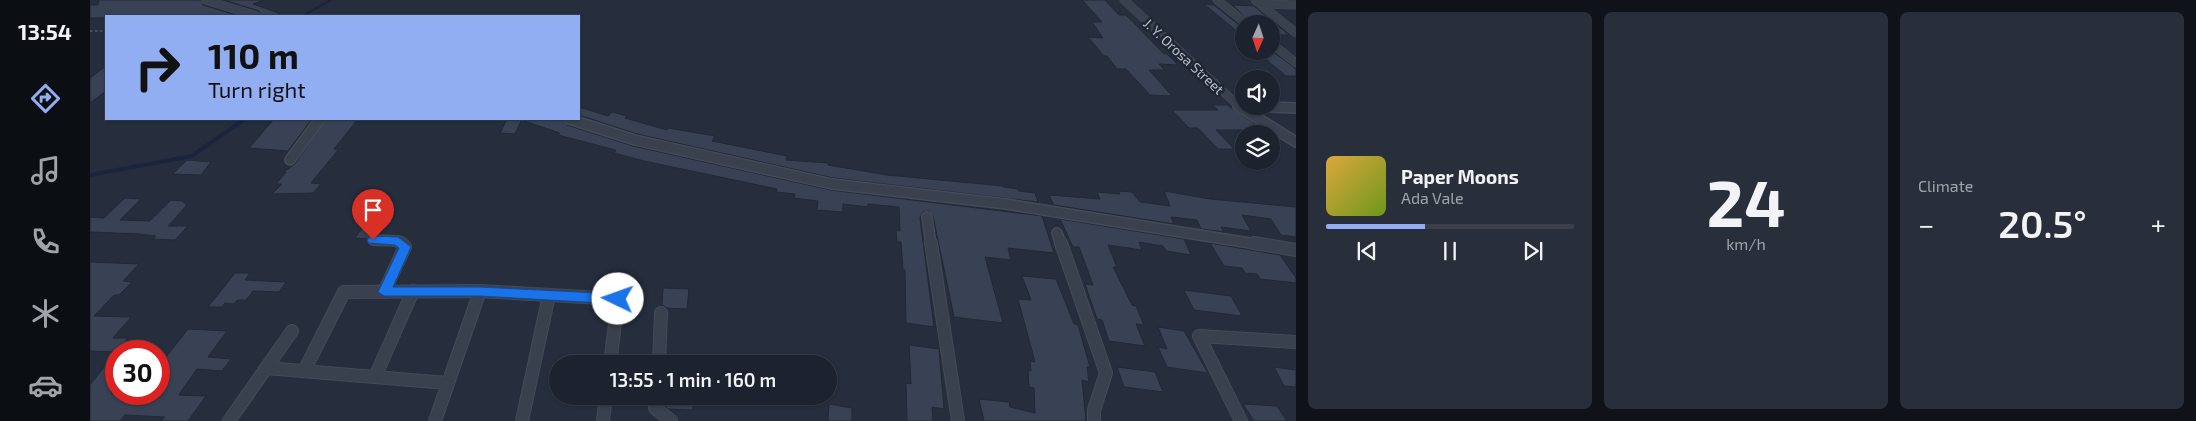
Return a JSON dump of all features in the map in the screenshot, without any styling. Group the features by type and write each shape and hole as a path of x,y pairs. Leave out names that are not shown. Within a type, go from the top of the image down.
{"street":[{"path":"205,0 254,15"},
{"name":"J. Y. Orosa Street","path":"1124,0 1235,103"},
{"path":"1216,0 1235,15"},
{"path":"1258,2 1296,5"},
{"path":"1258,2 1296,32"},
{"path":"1280,50 1296,63"},
{"path":"1280,107 1296,108"},
{"name":"J. Y. Orosa Street","path":"1252,115 1296,142"},
{"path":"290,160 319,120"},
{"path":"572,120 635,140 832,184 1006,204 1296,250"},
{"path":"927,217 958,421"},
{"path":"1057,234 1106,373 1094,410 1094,421"},
{"path":"373,240 398,241 405,247 384,292"},
{"path":"304,371 344,292 480,291 618,299 611,355"},
{"path":"435,421 480,291"},
{"path":"375,378 413,292"},
{"path":"522,421 550,295"},
{"path":"659,355 661,313"},
{"path":"229,421 292,331"},
{"path":"1241,421 1199,336 1296,342"},
{"path":"266,368 447,383"},
{"path":"603,421 605,405"},
{"path":"655,405 655,408 671,421"}],"path":[{"path":"90,31 105,31"}],"building":[{"path":"99,0 200,0 203,5 236,15 105,15 105,18 90,18 90,5 98,5"},
{"path":"224,0 264,0 253,4 281,14 261,15 259,11"},
{"path":"1082,0 1105,0 1119,15 1126,15 1164,54 1167,54 1178,65 1159,64 1165,70 1149,70 1172,96 1150,95 1126,69 1117,69 1107,56 1104,56 1088,37 1103,38 1092,22 1102,22"},
{"path":"1204,4 1214,5 1235,22 1235,30"},
{"path":"1233,5 1254,6 1265,15 1243,15"},
{"path":"1280,28 1289,35 1280,35"},
{"path":"1280,57 1296,69 1296,76 1286,76 1267,60 1280,60"},
{"path":"105,67 105,92 90,103 90,78"},
{"path":"1212,105 1227,105 1235,110 1235,115 1242,115 1257,125 1235,125 1235,130 1216,130 1234,149 1218,149 1198,128 1189,128 1172,110 1218,110"},
{"path":"580,107 608,116 612,112 627,116 625,118 667,130 668,128 715,136 712,141 787,156 786,160 828,163 828,165 887,175 1003,186 1035,193 1038,202 833,178 637,134 580,115"},
{"path":"273,120 311,120 288,151 249,148"},
{"path":"325,120 357,120 334,149 338,150 311,183 321,184 313,193 272,194 282,184 276,184 286,172 284,172 295,164"},
{"path":"506,120 522,120 515,134 500,133"},
{"path":"564,120 567,125 633,146 831,190 1042,216 1054,253 1008,248 1011,260 985,257 1003,323 954,317 933,216 929,211 923,212 920,218 934,327 906,323 905,270 903,270 901,242 897,242 896,230 900,231 899,207 868,204 868,207 843,204 843,212 817,210 818,201 794,198 795,194 776,192 777,189 614,153 616,150 558,135 560,133 524,121"},
{"path":"187,160 211,162 201,175 173,174"},
{"path":"1118,191 1132,192 1140,202 1170,206 1164,191 1210,199 1296,207 1296,237 1281,235 1271,219 1242,215 1251,231 1221,227 1224,232 1201,229 1197,220 1171,217 1174,224 1054,205 1049,195 1100,199 1097,192 1120,194"},
{"path":"125,198 141,199 120,220 150,221 171,200 182,201 187,205 168,226 188,226 175,240 153,239 156,236 139,234 90,232 90,217 104,218"},
{"path":"1060,219 1184,239 1191,255 1166,251 1163,246 1139,242 1142,250 1108,245 1117,267 1113,267 1132,305 1136,306 1144,325 1136,324 1145,346 1109,341 1102,320 1097,319 1085,284 1093,285 1079,247 1073,247"},
{"path":"362,228 374,229 367,239 355,238"},
{"path":"1210,243 1280,255 1296,278 1296,283 1260,279 1257,274 1245,273 1242,268 1224,266"},
{"path":"90,262 139,264 123,281 132,282 119,295 114,295 94,316 131,317 113,338 128,338 126,340 105,340 105,352 90,351"},
{"path":"235,273 250,273 245,280 286,282 279,292 253,291 246,300 237,300 234,304 225,303 222,307 208,307"},
{"path":"1022,276 1056,279 1074,324 1078,325 1090,367 1087,367 1089,382 1082,380 1086,421 984,421 979,399 1009,402 1010,407 1035,413 1034,388 1029,387 1028,371 1031,371 1030,361 1035,362 1018,299 1031,300"},
{"path":"663,288 689,289 687,309 667,308 662,305"},
{"path":"1184,290 1231,296 1242,316 1194,310"},
{"path":"1158,327 1184,331 1208,373 1167,367 1158,347 1167,349"},
{"path":"188,329 227,331 208,357 231,359 222,371 197,369 179,395 206,396 188,421 161,421 165,417 125,415 120,421 90,421 90,385 105,366 105,405 170,405 170,352"},
{"path":"909,345 939,349 944,409 932,407 933,421 907,421 906,383 911,384"},
{"path":"1117,367 1155,372 1163,392 1124,387"},
{"path":"1274,367 1296,370 1296,387 1284,386"},
{"path":"1243,404 1277,406 1287,421 1254,421"},
{"path":"663,405 693,405 693,410 668,409"},
{"path":"829,405 852,408 852,421 828,421"}],"waterway":[{"path":"304,15 331,0"},
{"path":"90,175 192,156 244,120"}],"route":[{"path":"373,240 398,241 405,247 384,292 480,291 618,299"}]}
